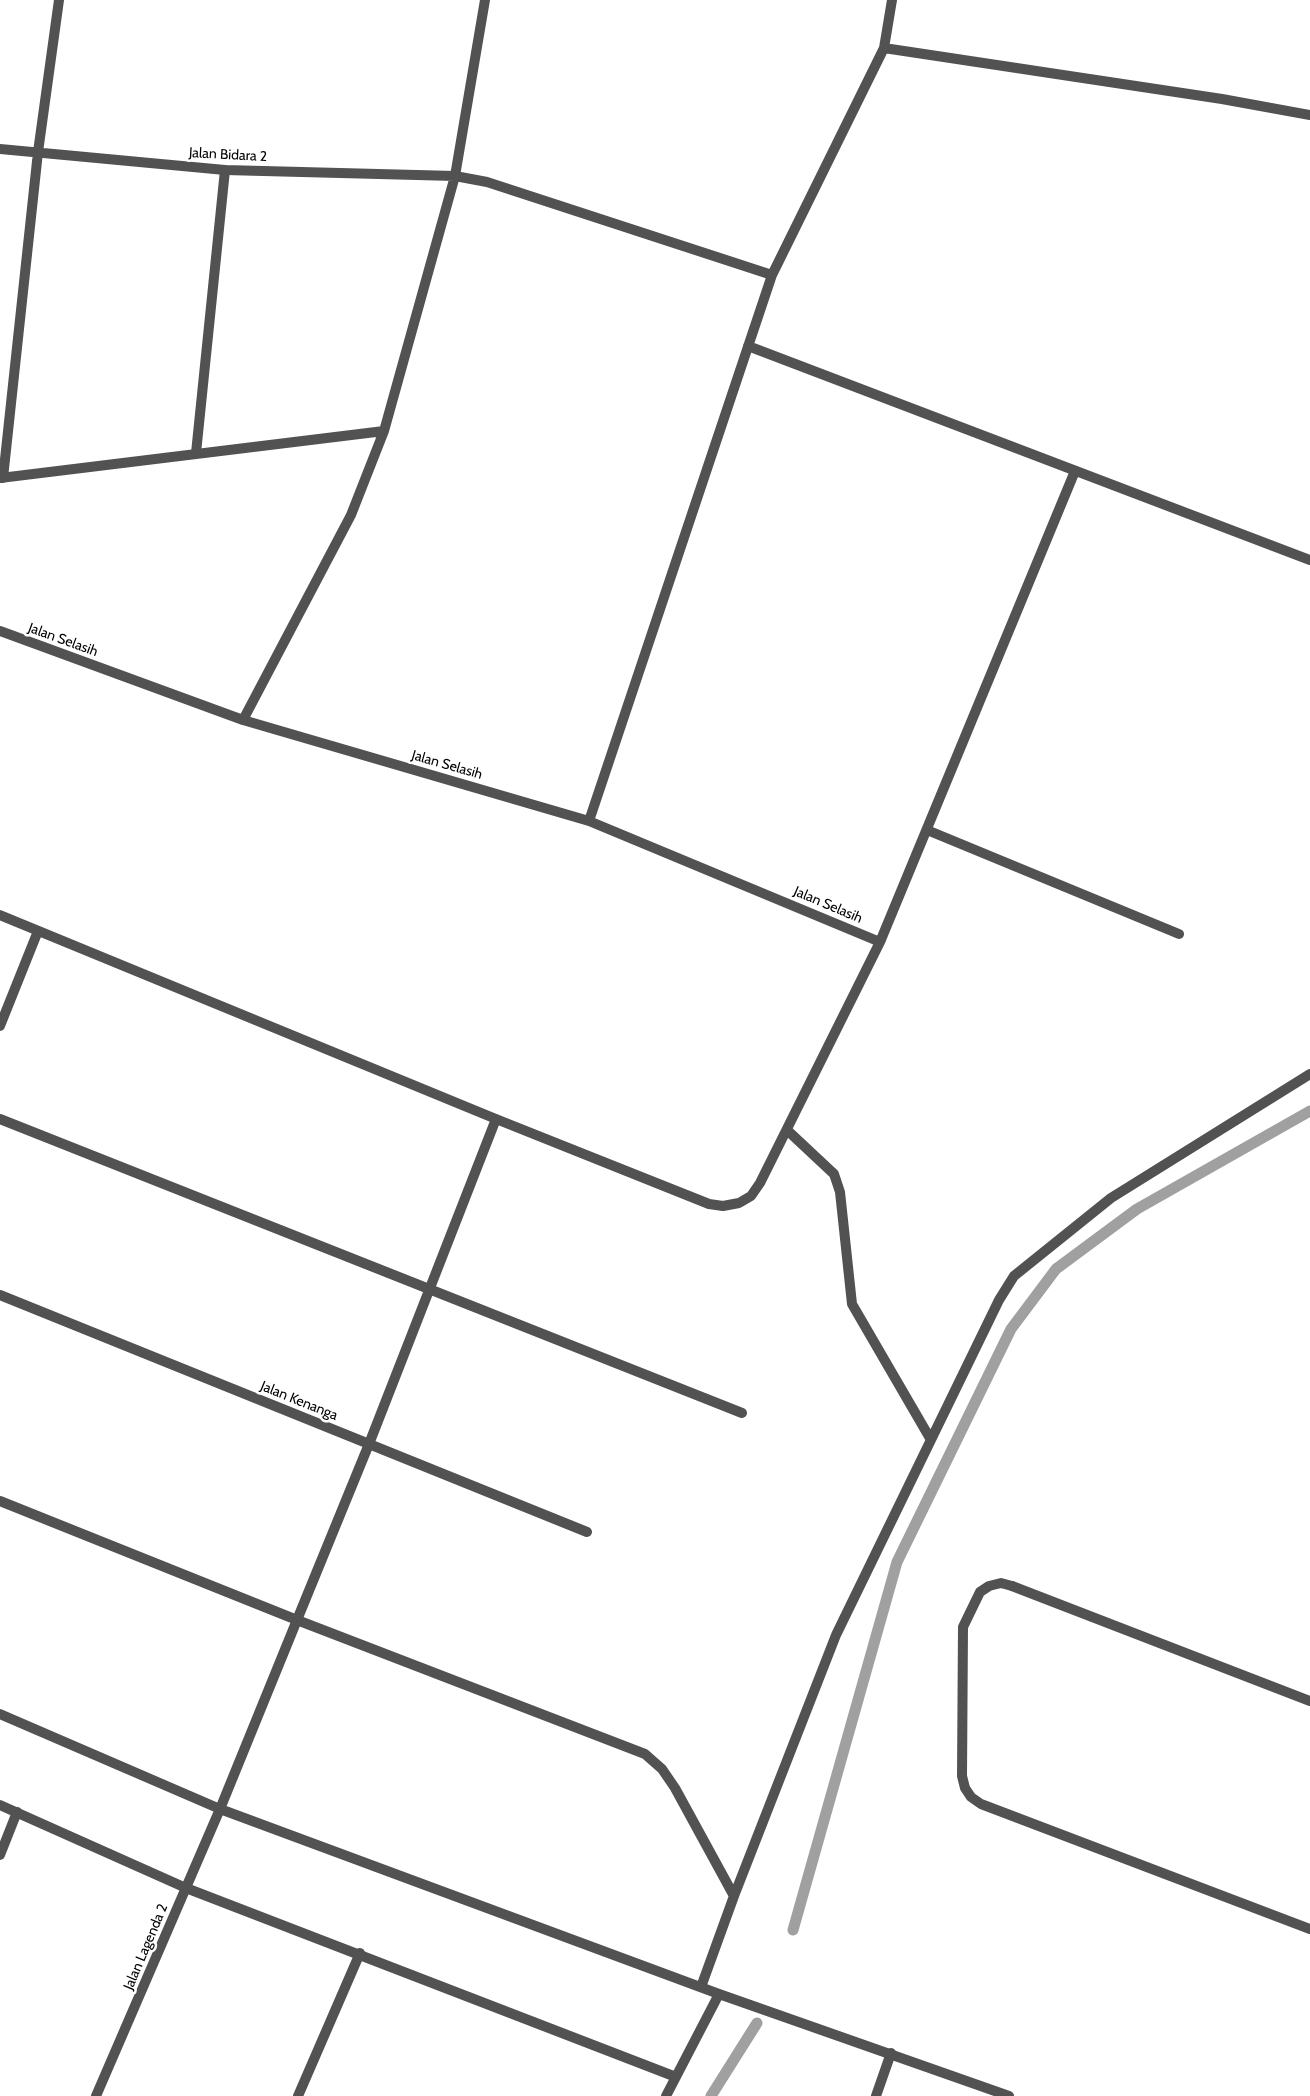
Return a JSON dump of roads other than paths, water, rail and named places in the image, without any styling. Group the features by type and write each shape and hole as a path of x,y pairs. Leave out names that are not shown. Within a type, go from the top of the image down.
{"street":[{"path":"58,0 38,152 1,478 384,431"},
{"path":"243,720 351,516 384,431 454,176 485,0"},
{"path":"589,821 772,275 884,48 892,0"},
{"path":"884,48 1222,99 1310,115"},
{"name":"Jalan Bidara 2","path":"0,148 225,170 454,176 487,182 772,275"},
{"path":"196,453 225,170"},
{"path":"748,346 1310,560"},
{"path":"0,915 496,1119 709,1204 723,1206 739,1203 751,1196 760,1183 880,942 1076,471"},
{"name":"Jalan Selasih","path":"0,631 243,720 589,821 880,942"},
{"path":"927,830 1179,934"},
{"path":"0,1026 38,931"},
{"path":"700,1987 836,1635 999,1300 1014,1276 1111,1198 1310,1074"},
{"path":"0,1119 742,1413"},
{"name":"Jalan Lagenda 2","path":"96,2096 220,1809 369,1444 496,1119"},
{"path":"787,1130 834,1174 840,1192 852,1304 931,1440"},
{"name":"Jalan Kenanga","path":"0,1295 587,1532"},
{"path":"0,1501 297,1620 645,1754 662,1769 675,1788 734,1896"},
{"path":"1310,1701 1001,1583 989,1586 980,1592 963,1627 962,1776 964,1788 971,1797 980,1804 1310,1929"},
{"path":"0,1714 220,1809 718,1994 891,2053 1009,2096"},
{"path":"0,1805 186,1888 360,1953 676,2077"},
{"path":"0,1855 17,1812"},
{"path":"298,2096 360,1953"},
{"path":"666,2096 718,1994"},
{"path":"876,2096 891,2053"}],"waterway":[{"path":"793,1930 897,1562 1011,1329 1056,1269 1137,1209 1310,1111"},
{"path":"711,2096 757,2023"}]}
